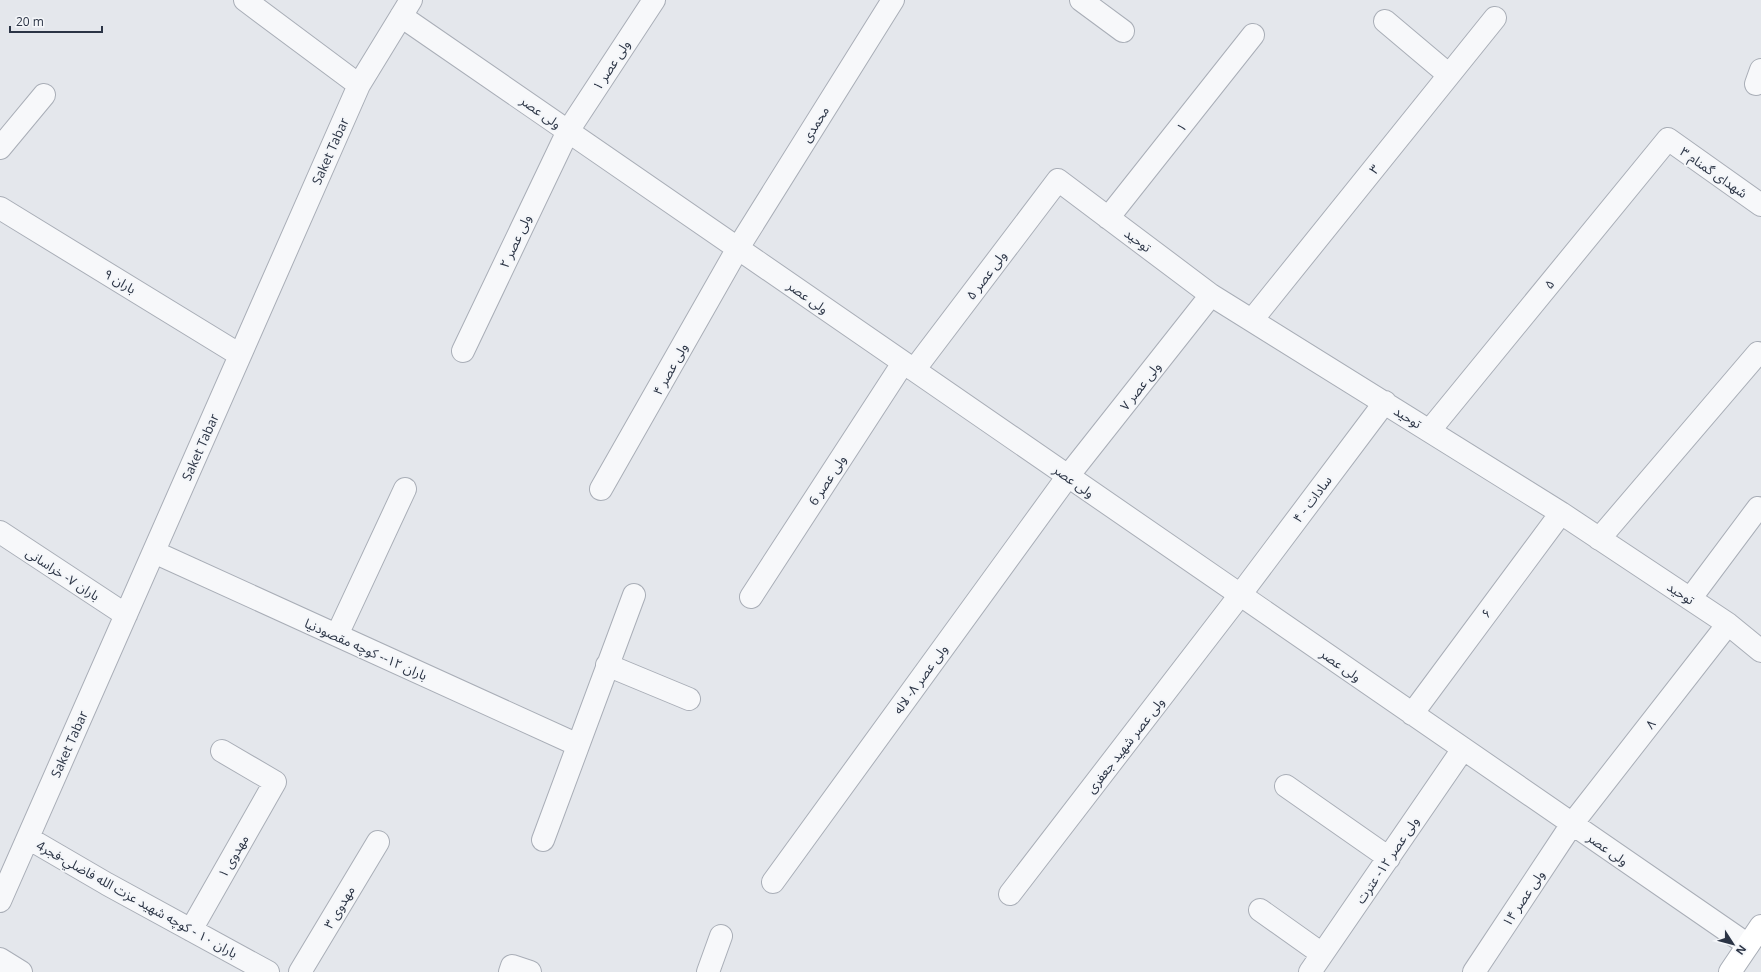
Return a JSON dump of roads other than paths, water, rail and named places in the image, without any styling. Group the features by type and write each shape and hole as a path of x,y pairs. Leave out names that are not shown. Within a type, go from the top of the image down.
{"street":[{"path":"245,0 359,85"},
{"name":"ولی عصر ۱","path":"568,130 654,0"},
{"name":"محمدی","path":"738,248 892,0"},
{"path":"1083,1 1123,31"},
{"name":"Saket Tabar","path":"2,889 28,838 359,85 406,8"},
{"name":"ولی عصر","path":"406,8 568,130 1748,945"},
{"name":"۳","path":"1252,320 1495,18"},
{"path":"1385,21 1449,75"},
{"name":"۱","path":"1108,218 1253,35"},
{"path":"0,148 44,95"},
{"name":"ولی عصر ۲","path":"463,351 568,130"},
{"name":"شهدای گمنام ۳","path":"1668,139 1761,205"},
{"name":"۵","path":"1430,430 1668,139"},
{"name":"توحید","path":"1058,180 1212,295 1561,513 1728,624 1761,650"},
{"name":"ولی عصر ۵","path":"909,366 1058,180"},
{"name":"باران ۹","path":"0,208 240,355"},
{"name":"ولی عصر ۴","path":"601,489 738,248"},
{"name":"ولی عصر ۷","path":"1068,476 1212,295"},
{"path":"1599,539 1758,353"},
{"name":"ولی عصر 6","path":"752,597 909,366"},
{"name":"۴ - سادات","path":"1240,595 1385,402"},
{"name":"ولی عصر ۸- لاله","path":"773,882 1068,476"},
{"path":"337,635 405,489"},
{"path":"1690,599 1758,508"},
{"name":"۶","path":"1412,714 1561,513"},
{"name":"باران ۷- خراسانی","path":"0,532 126,615"},
{"name":"باران ۱۲-- كوچه مقصودنيا","path":"154,552 578,745"},
{"path":"543,840 634,594"},
{"name":"ولی عصر شهید جعفری","path":"1010,894 1240,595"},
{"name":"۸","path":"1572,824 1728,624"},
{"path":"607,665 689,699"},
{"name":"ولی عصر ۱۲- عترت","path":"1310,972 1463,749"},
{"name":"مهدوی ۱","path":"191,930 275,782 222,751"},
{"path":"1286,786 1389,858"},
{"name":"ولی عصر ۱۴","path":"1474,972 1572,824"},
{"name":"باران ۱۰ - كوچه شهيد عزت الله فاضلي-فجر4","path":"28,838 107,884 268,972"},
{"name":"مهدوی ۳","path":"300,972 378,842"},
{"path":"1260,910 1322,954"},
{"path":"1731,972 1761,926"},
{"path":"708,972 721,936"},
{"path":"0,959 21,972"},
{"path":"510,972 512,966 530,972"}]}
